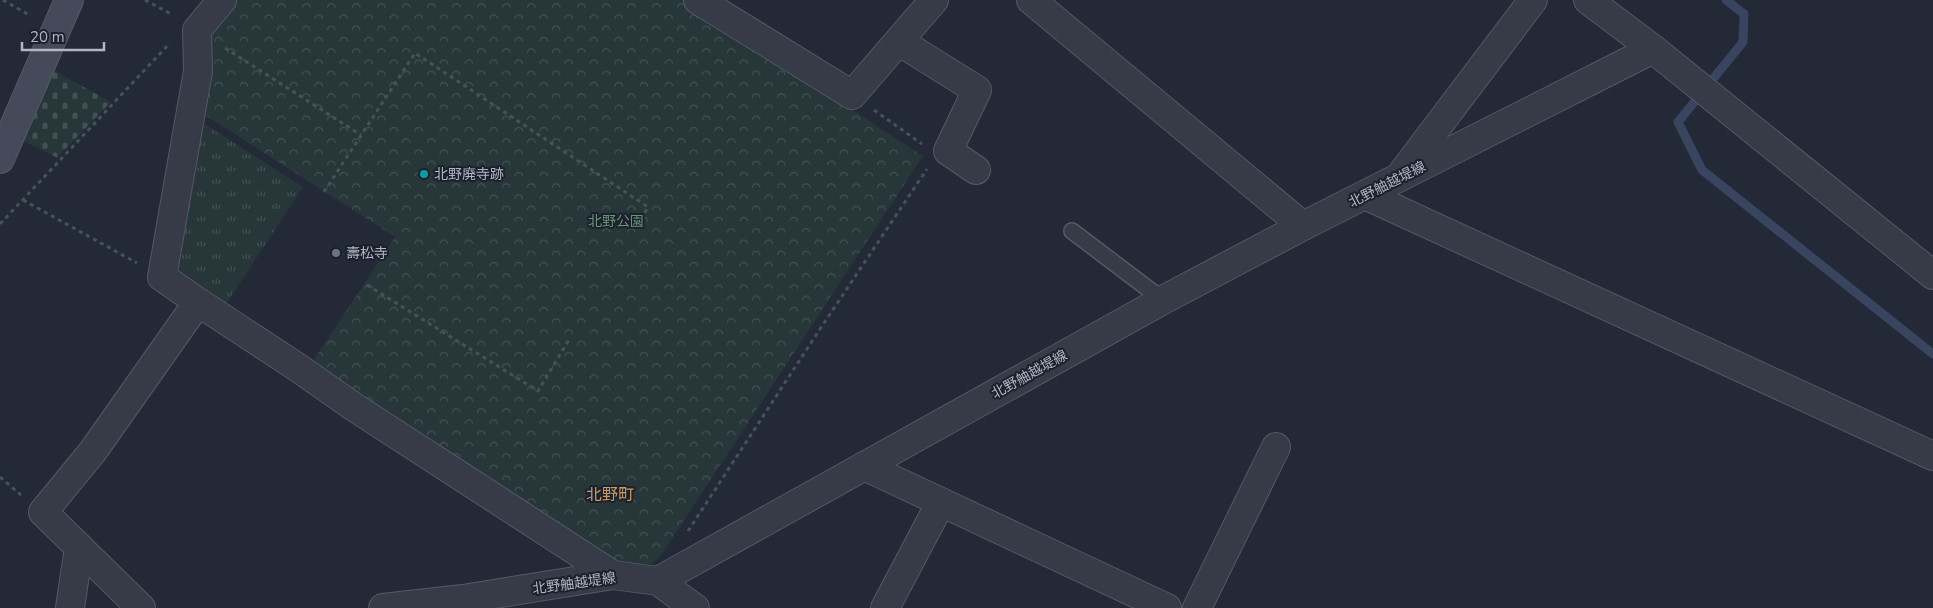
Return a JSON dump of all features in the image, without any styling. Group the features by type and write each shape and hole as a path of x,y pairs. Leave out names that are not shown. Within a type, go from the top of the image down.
{"main road":[{"path":"0,159 69,0"}],"street":[{"path":"222,0 194,27 198,71 162,277 354,407 613,575"},
{"path":"698,0 852,95 900,42 934,0"},
{"path":"1031,0 1303,226"},
{"path":"1398,177 1533,0"},
{"path":"1588,0 1653,49 1933,275"},
{"path":"900,42 977,90 948,151 976,170"},
{"name":"北野舳越堤線","path":"382,608 462,604 613,575 658,581 1164,300 1398,177 1653,49"},
{"path":"1365,195 1933,456"},
{"path":"141,608 43,512 93,451 198,302"},
{"path":"1197,608 1276,447"},
{"path":"864,466 941,502 1118,598 1166,608"},
{"path":"885,608 941,502"},
{"path":"70,608 78,547"},
{"path":"658,581 695,608"}],"lane":[{"path":"1072,231 1164,300"}],"path":[{"path":"3,0 56,30"},
{"path":"145,0 194,27 361,135"},
{"path":"0,224 168,45 194,27"},
{"path":"324,192 415,53 648,207 638,224"},
{"path":"852,95 930,150"},
{"path":"688,532 813,339 932,163"},
{"path":"23,200 162,277"},
{"path":"367,285 538,391 570,338"}],"green space":[{"name":"北野公園","path":"236,0 683,0 923,156 660,557 643,571 614,564 309,367 395,237 202,113 209,34"},
{"path":"53,70 111,102 57,158 22,140"},
{"path":"197,119 303,187 223,309 171,275"}],"waterway":[{"path":"1726,0 1744,14 1743,42 1678,122 1702,170 1933,354"}],"place":[{"name":"北野廃寺跡","path":"424,174"},
{"name":"壽松寺","path":"336,253"}],"district":[{"name":"北野町","path":"610,494"}]}
